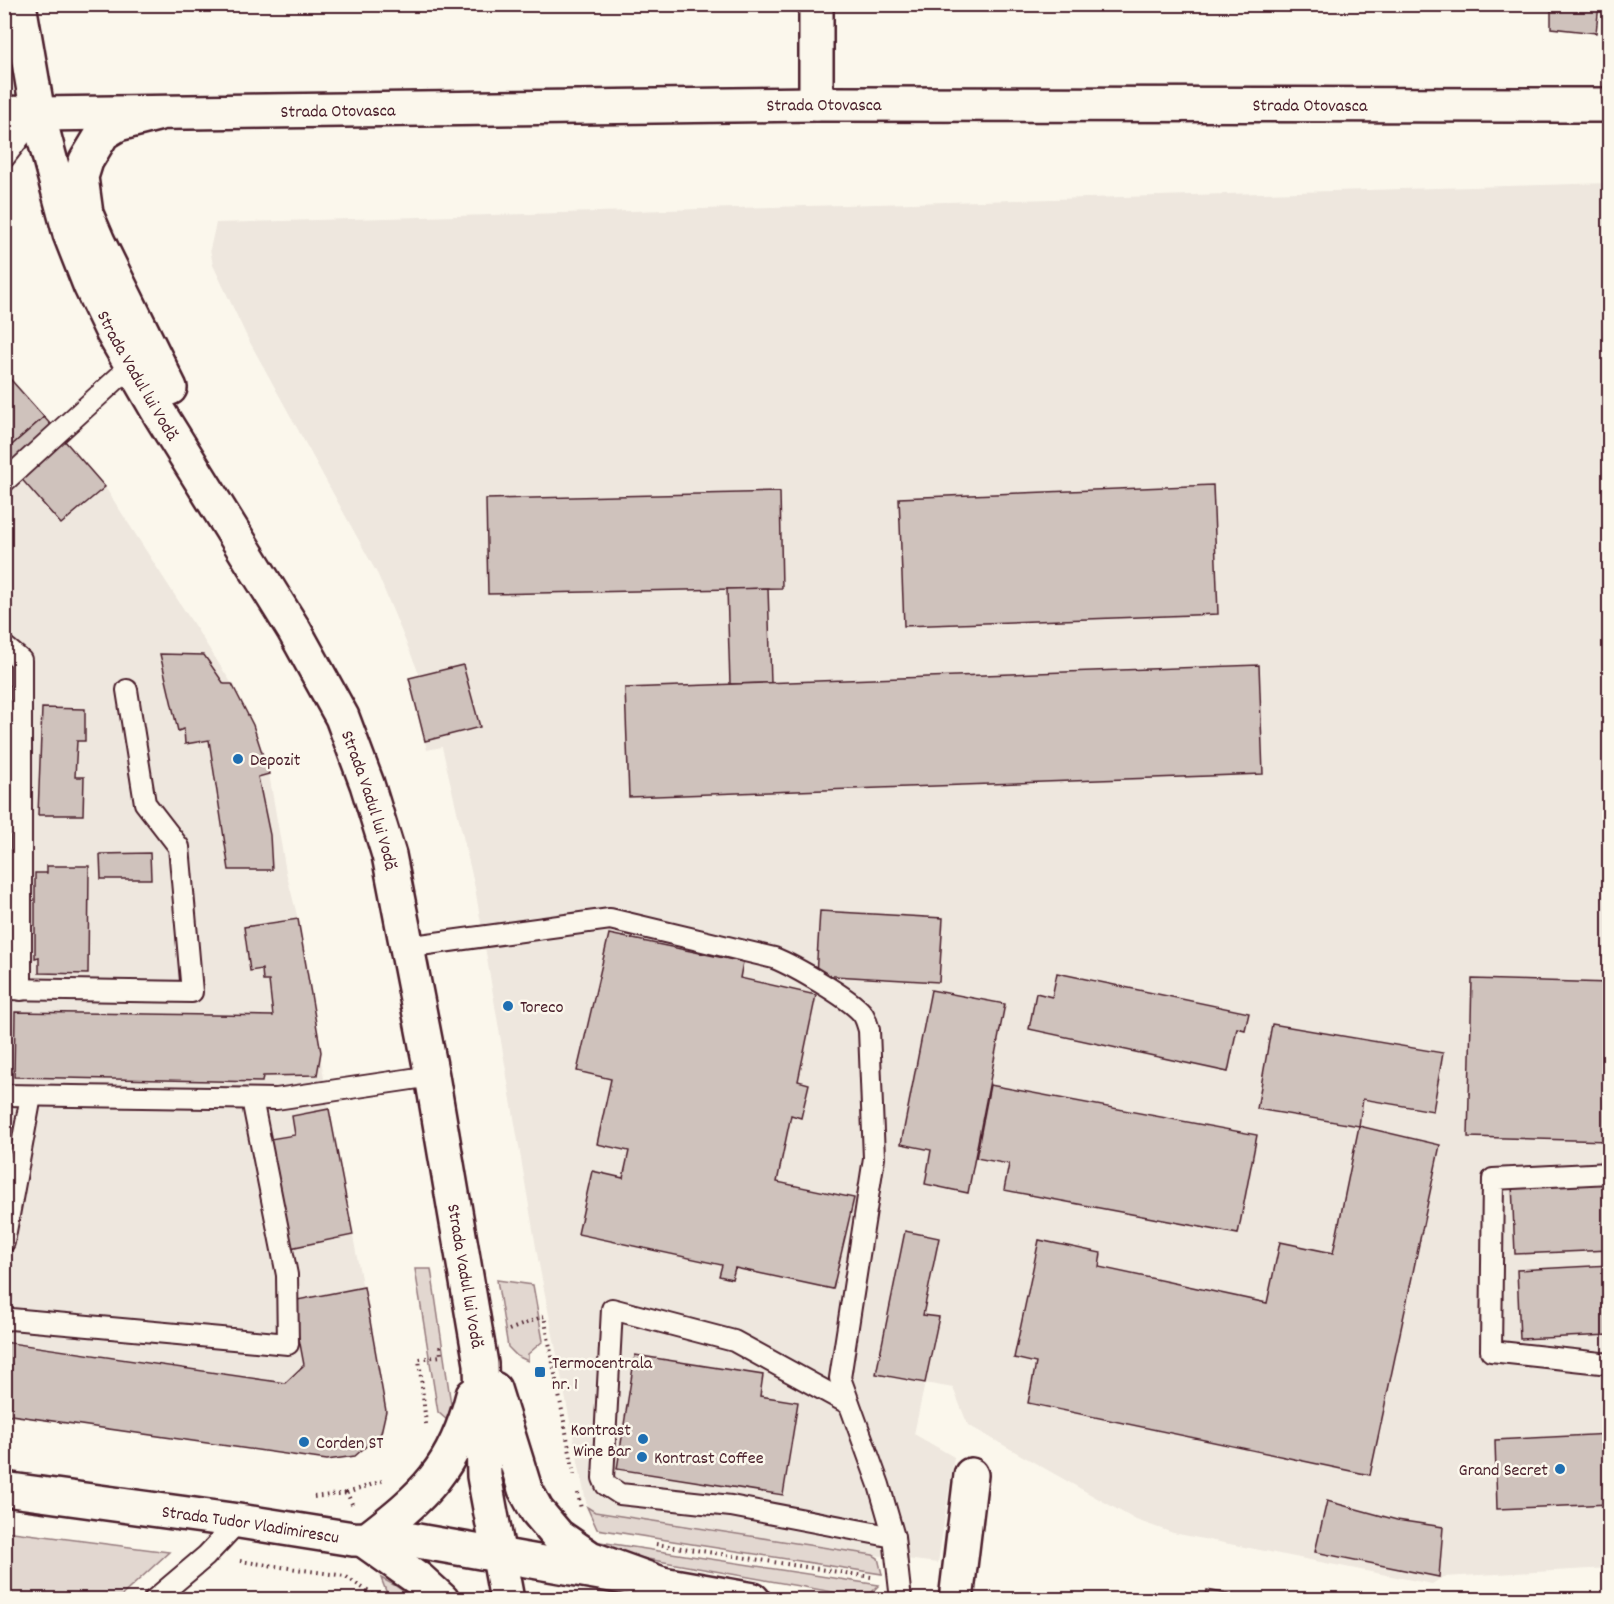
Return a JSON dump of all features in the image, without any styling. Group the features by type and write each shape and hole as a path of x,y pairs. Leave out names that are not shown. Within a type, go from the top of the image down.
{"main road":[{"name":"Strada Vadul lui Vodă","path":"19,4 38,114 70,234 90,285 167,426 294,630 342,717 367,784 389,855 432,1076 479,1351 484,1476 507,1599"},
{"path":"816,4 816,104"},
{"name":"Strada Otovasca","path":"38,114 816,104 1610,105"},
{"path":"4,113 38,114"},
{"path":"157,114 118,124 103,133 86,161 81,177 84,204 98,242 148,346 206,456 248,555"},
{"path":"442,1599 361,1527 403,1512 426,1490 446,1464 465,1425 479,1351"},
{"path":"479,1351 497,1397 525,1489 537,1511 558,1536 591,1558 662,1584 753,1599"},
{"path":"956,1599 971,1475"},
{"name":"Strada Tudor Vladimirescu","path":"4,1488 240,1521 361,1527 412,1540 662,1584"}],"lane":[{"path":"4,158 38,114"},
{"path":"4,482 132,365"},
{"path":"4,646 21,660 13,989 192,992 178,847 146,803 127,690"},
{"path":"406,947 610,919 788,963 856,1007 864,1015 869,1030 874,1158 840,1378 879,1485 894,1537 901,1599"},
{"path":"4,1095 276,1099 432,1076"},
{"path":"4,1242 31,1096"},
{"path":"4,1320 11,1318 288,1344 287,1275 252,1099"},
{"path":"1610,1173 1493,1179 1491,1351 1610,1364"},
{"path":"849,1404 734,1341 612,1309 603,1478 606,1485 620,1494 731,1506 894,1537"},
{"path":"154,1599 206,1556 240,1521"}],"path":[{"path":"426,1429 418,1359 441,1356 440,1344"},
{"path":"361,1527 347,1493 382,1481 391,1473"},
{"path":"206,1556 345,1576 381,1599"}],"shaded area":[{"path":"1609,183 1609,1568 1443,1577 1432,1584 1173,1533 1136,1520 968,1425 953,1388 925,1383 914,1434 954,1457 938,1563 595,1512 587,1507 538,1259 475,888 442,747 427,750 409,678 420,676 378,575 247,337 213,265 210,249 216,223"},
{"path":"4,372 105,487 232,684 253,725 269,774 286,872 298,919 329,1109 386,1411 381,1433 355,1456 327,1460 5,1414"},
{"path":"415,1269 431,1269 453,1418 447,1420 438,1412"},
{"path":"497,1280 533,1285 543,1341 528,1354 528,1361 517,1356 508,1347"},
{"path":"587,1507 595,1512 873,1555 878,1558 882,1574 597,1529"},
{"path":"5,1531 169,1552 118,1599 5,1599"},
{"path":"587,1540 879,1585 866,1598 625,1555"},
{"path":"381,1578 415,1599 393,1599 386,1591"}],"building":[{"path":"1551,4 1599,4 1596,33 1551,28"},
{"path":"4,372 44,417 4,452"},
{"path":"44,417 105,487 61,524 4,459 4,452"},
{"path":"1213,485 1218,614 904,626 899,498"},
{"path":"780,492 782,588 488,594 486,499"},
{"path":"768,588 771,683 730,684 727,589"},
{"name":"Depozit","path":"160,654 204,655 224,684 232,684 253,725 269,774 258,777 270,835 272,870 229,870 209,740 185,744 184,729 178,731"},
{"path":"463,665 480,727 425,741 409,678"},
{"path":"1259,665 1263,774 629,797 625,688"},
{"path":"4,677 7,677 4,775"},
{"path":"42,708 85,709 85,741 77,741 75,777 84,777 83,815 38,815"},
{"path":"150,853 151,879 101,879 100,854"},
{"path":"47,866 89,866 88,974 39,973 39,957 35,958 35,873 47,873"},
{"path":"820,911 943,918 939,982 816,975"},
{"path":"298,919 321,1052 317,1075 263,1076 262,1082 14,1077 15,1012 273,1016 269,981 263,981 262,969 250,971 244,927"},
{"path":"609,934 743,962 740,978 816,995 798,1081 809,1084 801,1118 791,1115 777,1182 854,1198 833,1289 735,1268 732,1279 719,1276 722,1265 578,1234 592,1171 623,1178 629,1151 597,1144 611,1079 577,1071"},
{"path":"1057,973 1249,1013 1245,1030 1237,1028 1228,1072 1029,1029 1036,993 1052,997"},
{"path":"1472,979 1610,983 1610,1141 1468,1137"},
{"path":"931,990 1005,1004 968,1193 925,1184 931,1150 901,1144"},
{"path":"1272,1024 1443,1053 1433,1111 1363,1099 1359,1126 1257,1109"},
{"path":"990,1085 1257,1135 1238,1234 1004,1190 1009,1164 976,1158"},
{"path":"329,1109 353,1235 290,1248 270,1139 295,1135 292,1116"},
{"path":"1359,1126 1440,1145 1370,1475 1028,1403 1036,1363 1014,1358 1039,1240 1101,1253 1099,1267 1267,1303 1280,1242 1333,1253"},
{"path":"1610,1180 1610,1250 1515,1254 1512,1184"},
{"path":"905,1231 939,1238 923,1315 939,1317 925,1383 876,1374"},
{"path":"1610,1265 1610,1335 1520,1339 1517,1270"},
{"path":"364,1287 386,1411 381,1433 355,1456 327,1460 4,1414 4,1342 285,1383 304,1365 292,1301"},
{"path":"635,1355 763,1375 760,1396 798,1402 783,1495 617,1469"},
{"path":"1610,1434 1610,1504 1497,1509 1495,1440"},
{"path":"1327,1501 1397,1520 1443,1527 1439,1577 1315,1552"},
{"path":"1207,1590 1259,1600 1205,1600"}],"place":[{"name":"Depozit","path":"238,759"},
{"name":"Toreco","path":"508,1006"},
{"name":"Termocentrala nr. 1","path":"540,1372"},
{"name":"Kontrast Wine Bar","path":"643,1439"},
{"name":"Corden ST","path":"304,1442"},
{"name":"Kontrast Coffee","path":"642,1457"},
{"name":"Grand Secret","path":"1560,1469"}]}
